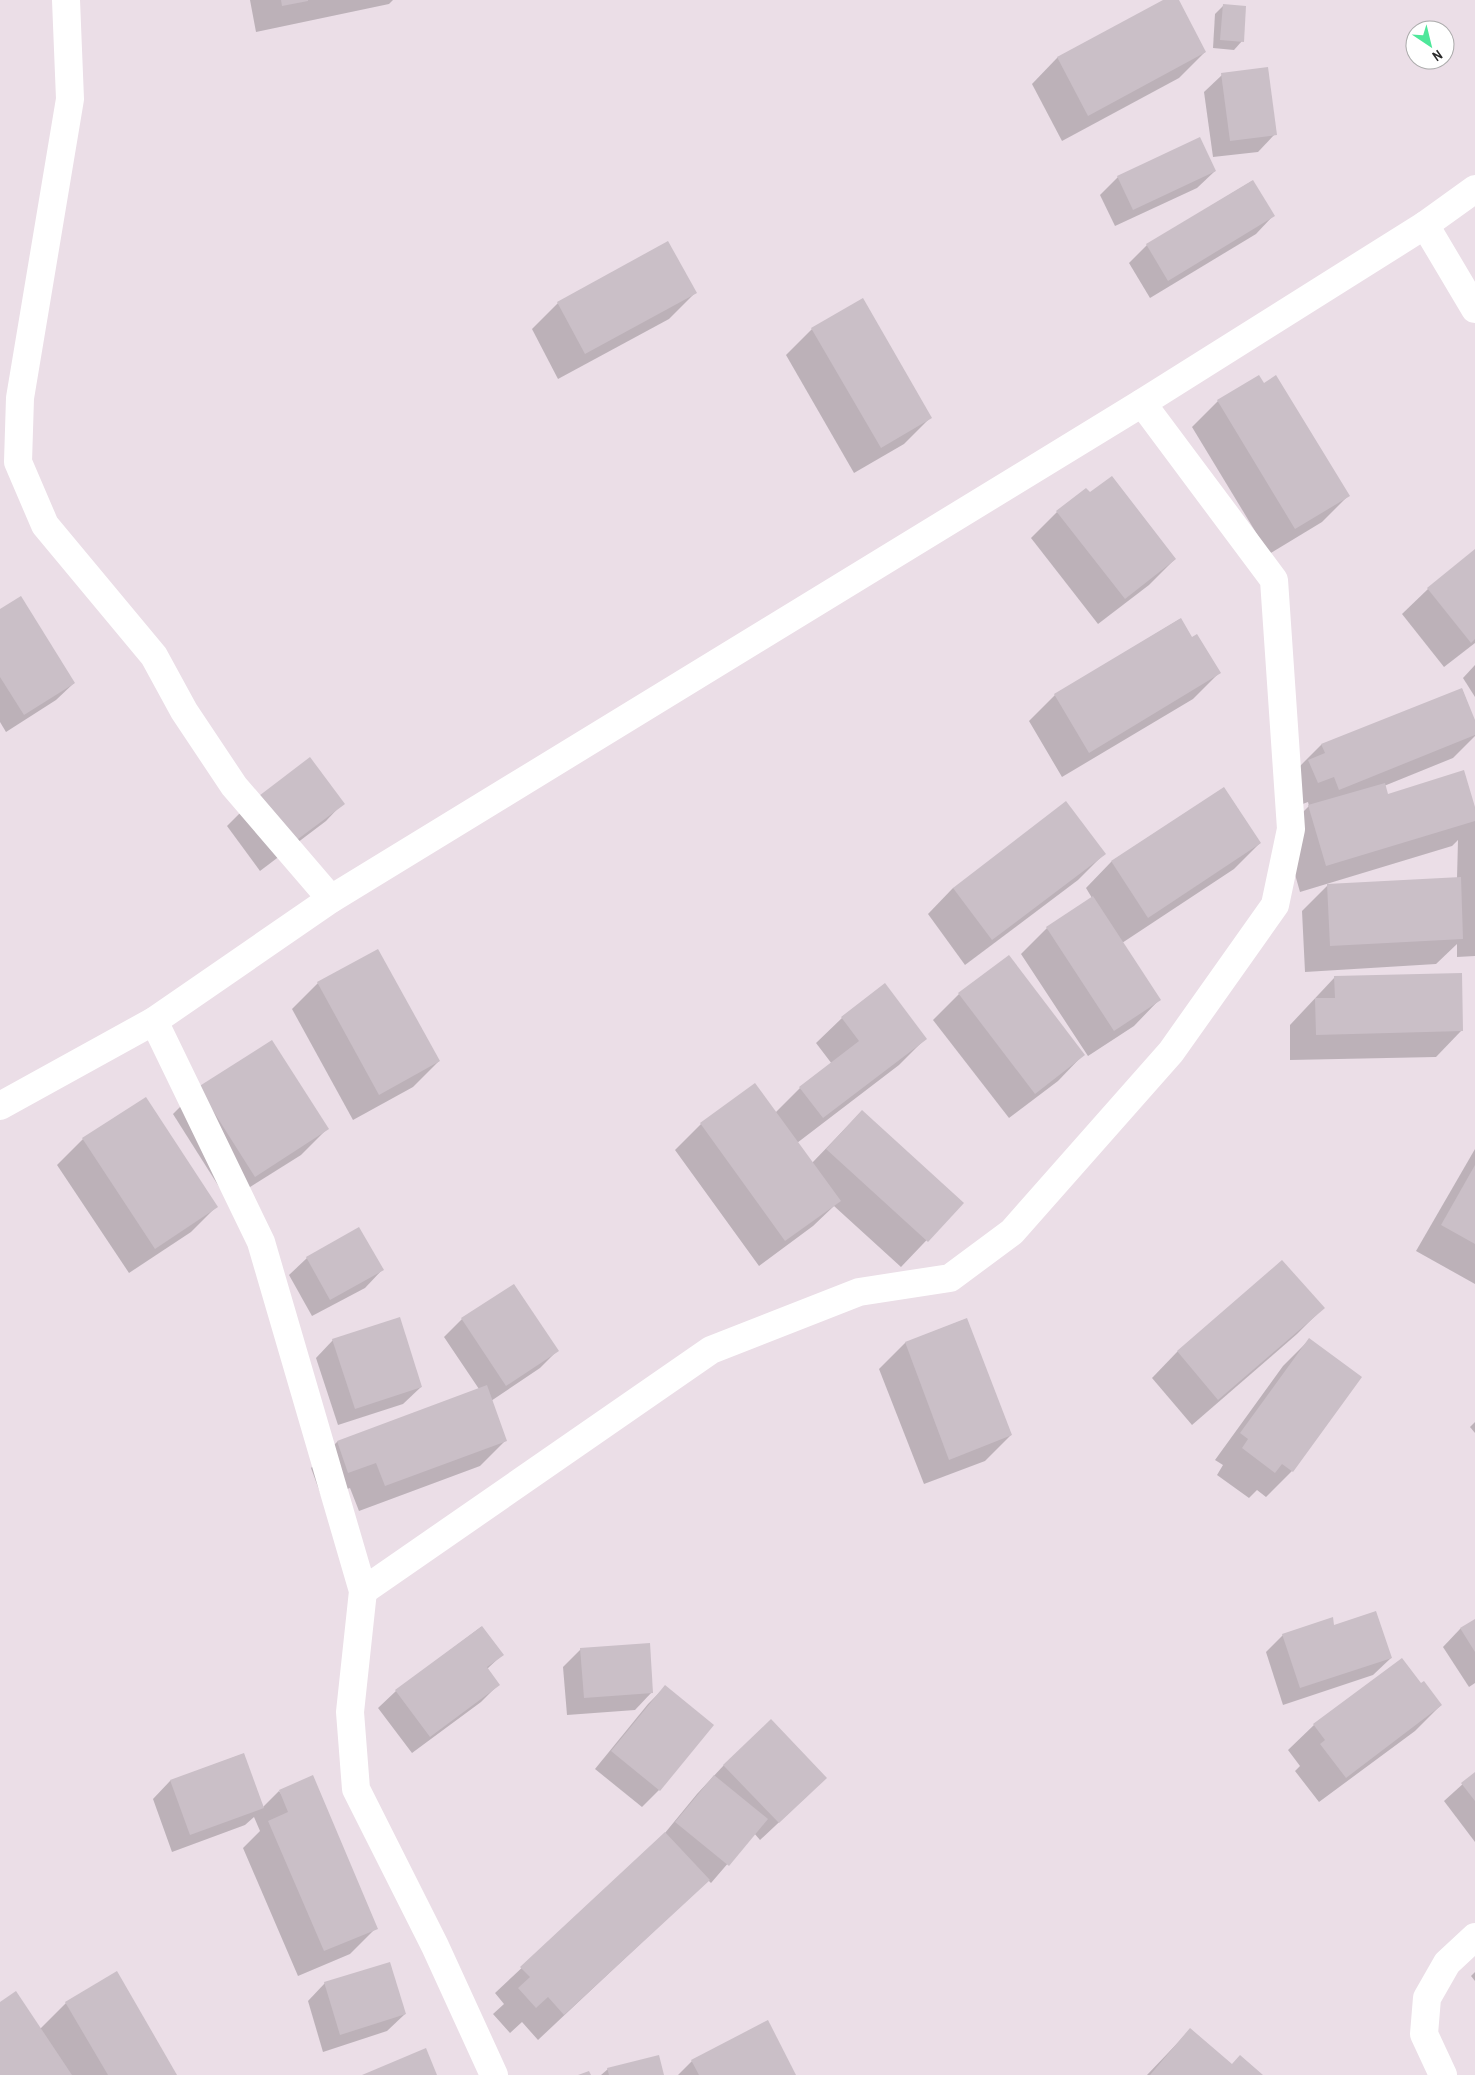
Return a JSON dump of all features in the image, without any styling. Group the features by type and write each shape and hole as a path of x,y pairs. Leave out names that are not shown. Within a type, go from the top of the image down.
{"street":[{"path":"66,0 70,98 20,398 18,462 46,525 154,656 184,711 234,786 331,899"},
{"path":"0,1106 154,1021 331,899 1142,403 1425,225 1475,189"},
{"path":"1425,225 1475,309"},
{"path":"363,1591 711,1350 859,1292 950,1278 1012,1232 1171,1052 1275,905 1291,829 1274,580 1142,403"},
{"path":"154,1021 261,1242 363,1591 350,1712 356,1789 435,1946 494,2075"},
{"path":"1443,2075 1424,2034 1427,1998 1447,1963 1475,1938"}],"building":[{"path":"281,0 308,0 308,1 282,6"},
{"path":"1163,0 1179,0 1206,52 1088,116 1057,57"},
{"path":"1223,4 1246,6 1244,42 1220,40"},
{"path":"1268,67 1277,135 1230,141 1221,73"},
{"path":"1200,137 1216,171 1133,210 1117,176"},
{"path":"1253,180 1275,216 1168,281 1146,244"},
{"path":"668,241 697,293 585,354 557,302"},
{"path":"863,298 932,418 881,448 811,328"},
{"path":"1259,375 1264,383 1276,375 1350,496 1295,529 1217,400"},
{"path":"1112,476 1176,559 1125,599 1056,511 1086,488 1090,492"},
{"path":"1475,549 1475,639 1471,643 1427,588"},
{"path":"21,596 75,683 24,715 0,677 0,609"},
{"path":"1181,618 1192,637 1197,634 1221,673 1089,753 1054,694"},
{"path":"1462,688 1475,720 1475,735 1339,790 1334,777 1318,783 1308,760 1325,753 1321,744"},
{"path":"310,757 345,804 278,854 243,808"},
{"path":"1464,770 1475,807 1475,821 1326,866 1308,805 1385,783 1388,794"},
{"path":"1224,787 1261,843 1148,918 1111,861"},
{"path":"1066,801 1106,854 992,940 953,888"},
{"path":"1461,877 1463,939 1330,946 1327,884"},
{"path":"1093,896 1161,1000 1114,1031 1046,927"},
{"path":"378,949 440,1061 379,1095 317,982"},
{"path":"1009,955 1085,1055 1035,1094 958,993"},
{"path":"1462,973 1463,1031 1316,1035 1315,998 1335,998 1334,976"},
{"path":"885,983 927,1039 823,1118 799,1087 859,1041 841,1017"},
{"path":"272,1040 329,1129 255,1177 198,1087"},
{"path":"755,1083 841,1201 785,1241 700,1123"},
{"path":"146,1097 218,1207 155,1249 82,1138"},
{"path":"862,1110 964,1203 928,1242 826,1149"},
{"path":"1475,1165 1475,1244 1441,1225"},
{"path":"359,1227 384,1270 330,1300 306,1257"},
{"path":"1282,1260 1325,1308 1218,1400 1177,1351"},
{"path":"514,1284 559,1351 506,1386 461,1318"},
{"path":"400,1317 422,1387 355,1409 332,1339"},
{"path":"967,1318 1012,1435 949,1460 905,1342"},
{"path":"1309,1338 1362,1377 1293,1472 1282,1464 1275,1473 1242,1448 1248,1439 1240,1433"},
{"path":"487,1385 507,1441 385,1486 376,1463 348,1473 337,1441"},
{"path":"1376,1611 1392,1658 1300,1688 1282,1634 1333,1617 1334,1625"},
{"path":"1475,1619 1475,1652 1460,1628"},
{"path":"482,1626 504,1655 487,1667 500,1685 430,1737 395,1690"},
{"path":"650,1643 653,1693 584,1698 580,1648"},
{"path":"1402,1658 1421,1683 1424,1681 1442,1705 1346,1778 1320,1744 1325,1740 1313,1724"},
{"path":"665,1685 714,1725 660,1791 611,1751"},
{"path":"771,1719 827,1778 779,1823 723,1765"},
{"path":"244,1753 264,1808 190,1835 170,1780"},
{"path":"1475,1772 1475,1801 1461,1783"},
{"path":"313,1775 378,1929 324,1951 268,1821 288,1812 279,1790"},
{"path":"714,1775 768,1819 729,1866 675,1822"},
{"path":"665,1832 710,1880 564,2015 548,1997 536,2008 518,1988 530,1977 520,1967"},
{"path":"390,1962 406,2014 340,2035 324,1982"},
{"path":"117,1971 177,2075 108,2075 65,2002"},
{"path":"16,1991 72,2075 0,2075 0,2002"},
{"path":"768,2020 796,2075 699,2075 691,2060"},
{"path":"1190,2028 1232,2064 1240,2055 1263,2075 1150,2075"},
{"path":"426,2048 437,2075 362,2075"},
{"path":"659,2055 664,2075 609,2075 607,2068"},
{"path":"589,2071 591,2075 578,2075"}]}
